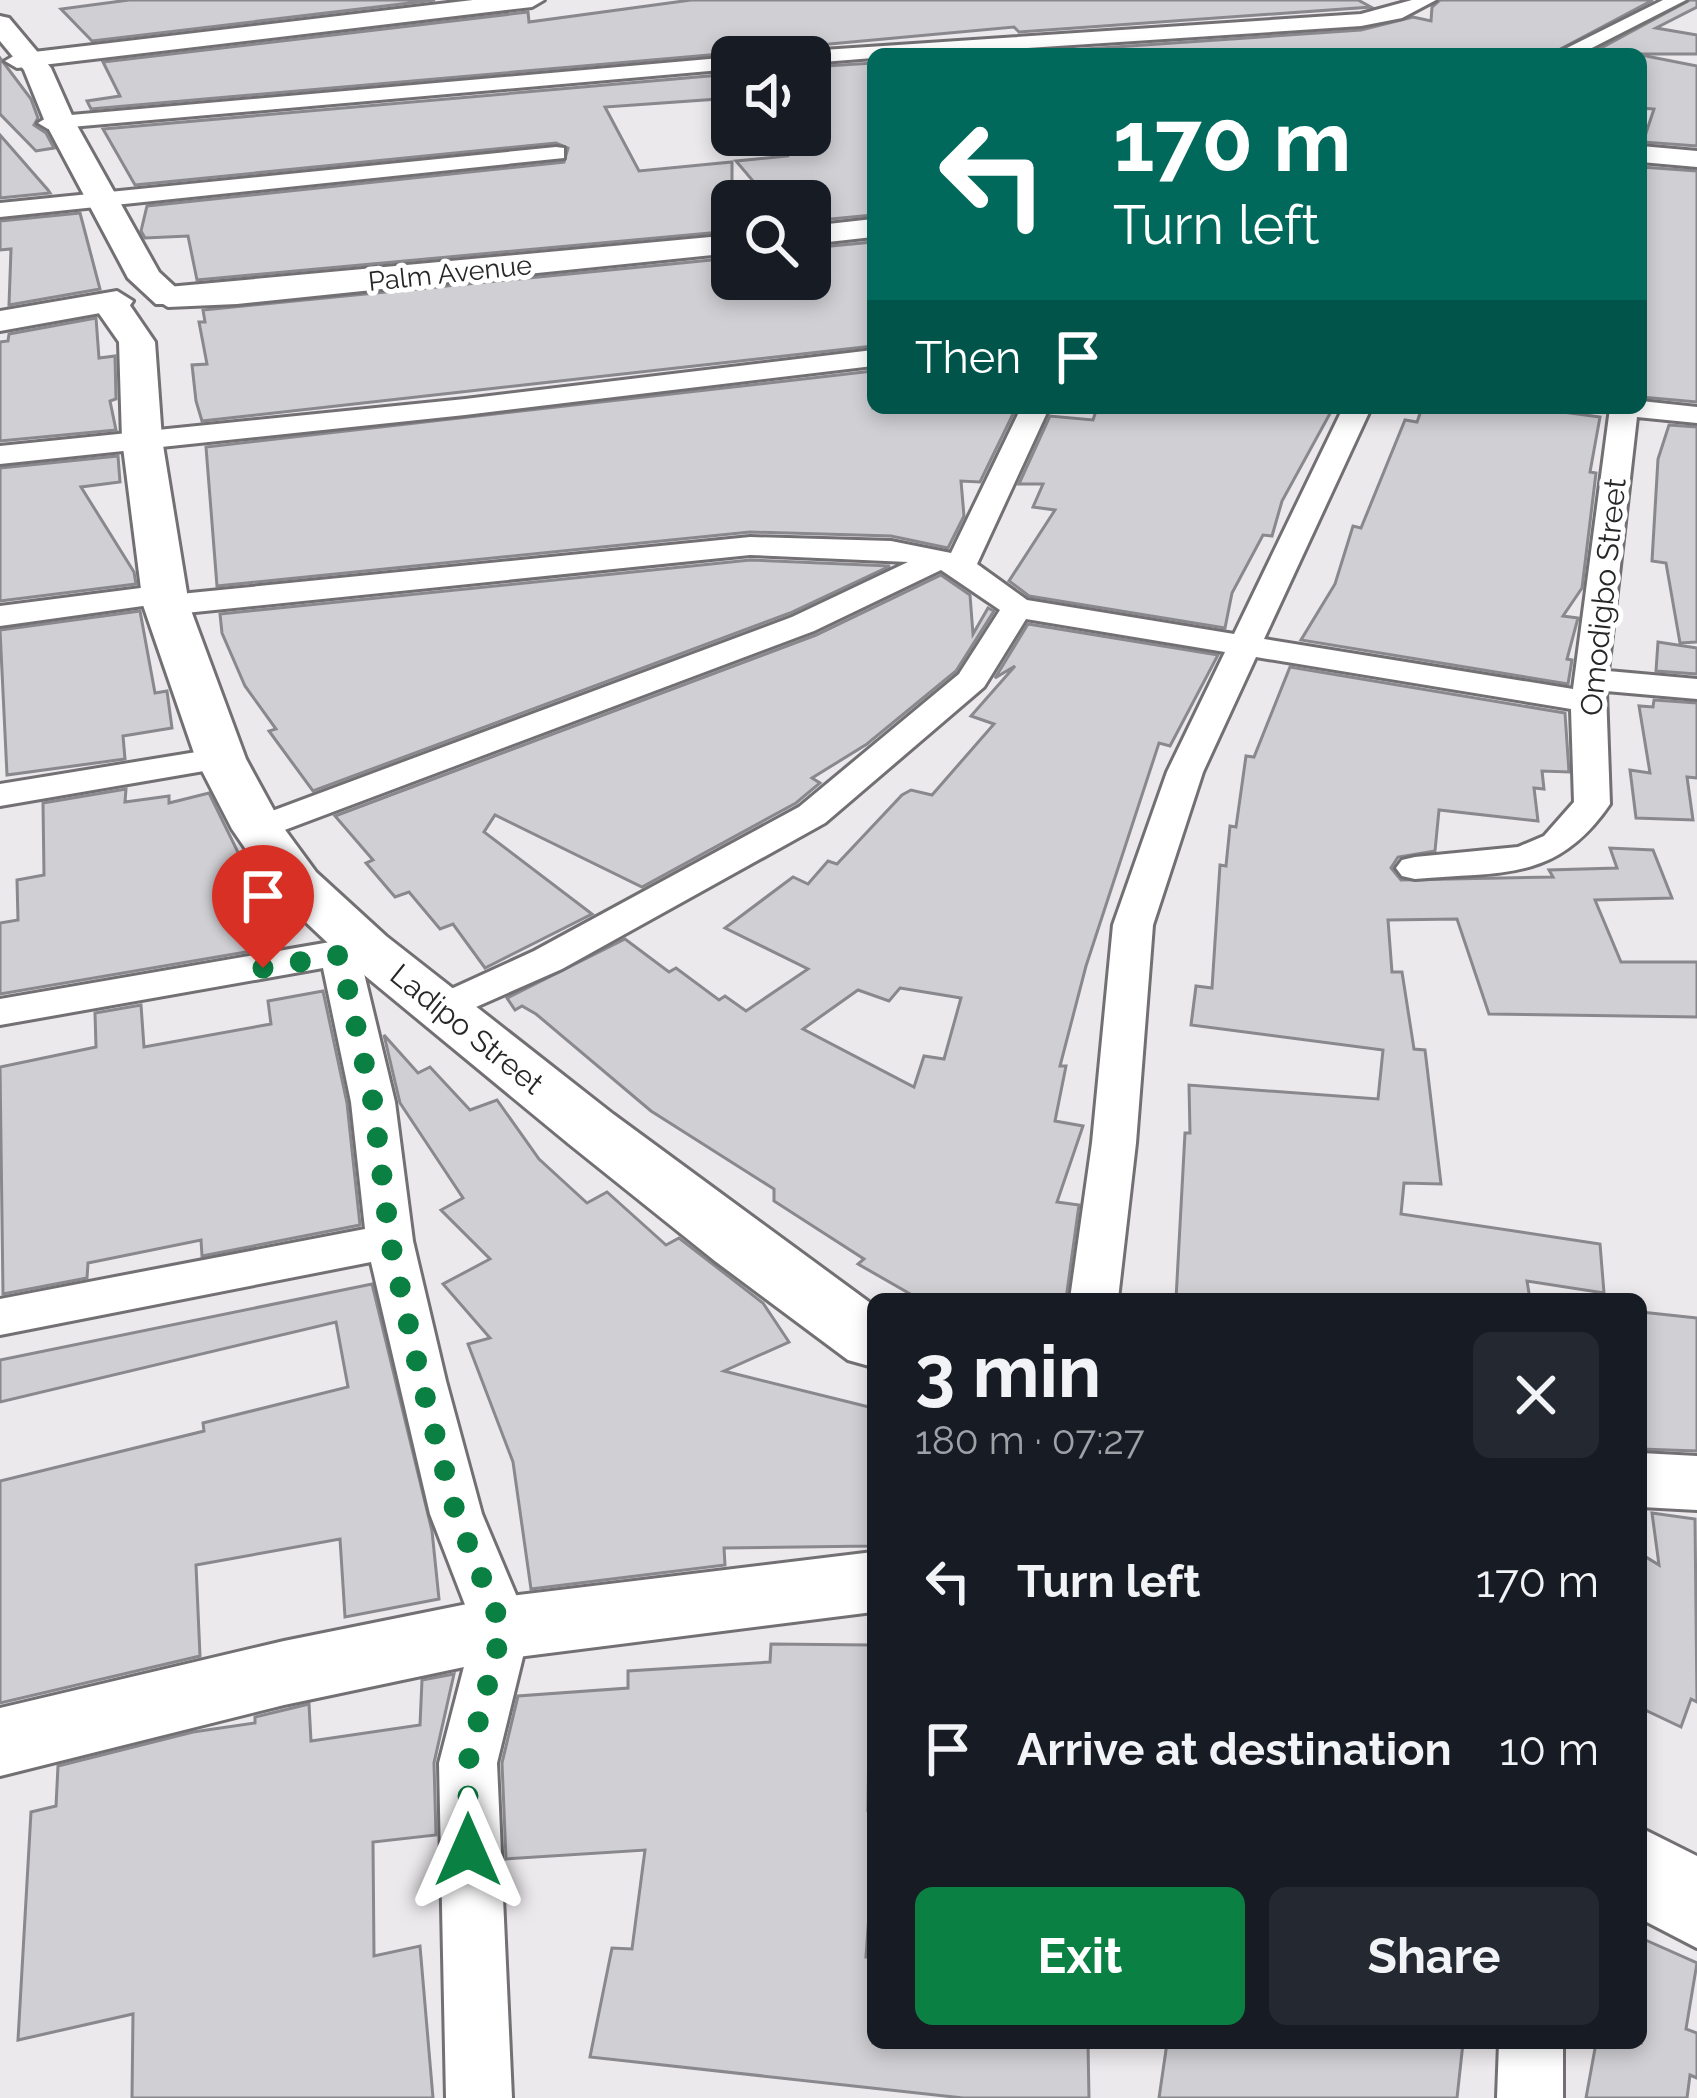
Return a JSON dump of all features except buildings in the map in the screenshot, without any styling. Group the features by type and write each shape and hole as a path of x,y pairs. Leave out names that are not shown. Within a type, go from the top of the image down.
{"main road":[{"name":"Ladipo Street","path":"0,24 98,201 145,278 168,302"},
{"name":"Ladipo Street","path":"98,201 125,281 123,318 165,600 221,759 258,829 353,951 442,1010 738,1244 867,1336"},
{"path":"123,318 168,302"},
{"path":"1647,1872 1697,1906"}],"street":[{"path":"16,53 532,0"},
{"path":"953,48 1361,20 1396,14 1427,0"},
{"path":"1578,48 1651,14 1675,9"},
{"path":"1194,33 1218,48"},
{"path":"831,56 867,53"},
{"path":"54,122 711,65"},
{"path":"0,211 556,153"},
{"path":"1647,155 1697,159"},
{"path":"831,233 867,229"},
{"name":"Palm Avenue","path":"168,302 711,246"},
{"path":"0,322 46,316 123,318"},
{"path":"0,455 465,407 867,359"},
{"path":"1647,410 1697,416"},
{"path":"258,829 802,624 950,563 1032,414"},
{"path":"1095,1293 1114,1143 1133,925 1185,772 1354,414"},
{"name":"Omodigbo Street","path":"1415,868 1525,858 1557,844 1592,804 1590,690 1624,414"},
{"path":"0,616 750,546 891,550 950,563 1017,608 1248,643 1446,681 1590,690 1697,688"},
{"path":"442,1010 548,960 812,815 971,680 1017,608"},
{"path":"0,795 221,759"},
{"path":"0,1012 353,951 390,1241 456,1514 502,1628 468,1762 472,1998 479,2098"},
{"path":"0,1317 390,1241"},
{"path":"1647,1480 1697,1484"},
{"path":"0,1742 284,1673 502,1628 867,1583"},
{"path":"1530,2098 1531,2049"}],"route":[{"path":"263,968 340,955 353,1030 373,1102 390,1241 421,1381 456,1514 502,1628 468,1762 468,1850"}]}
